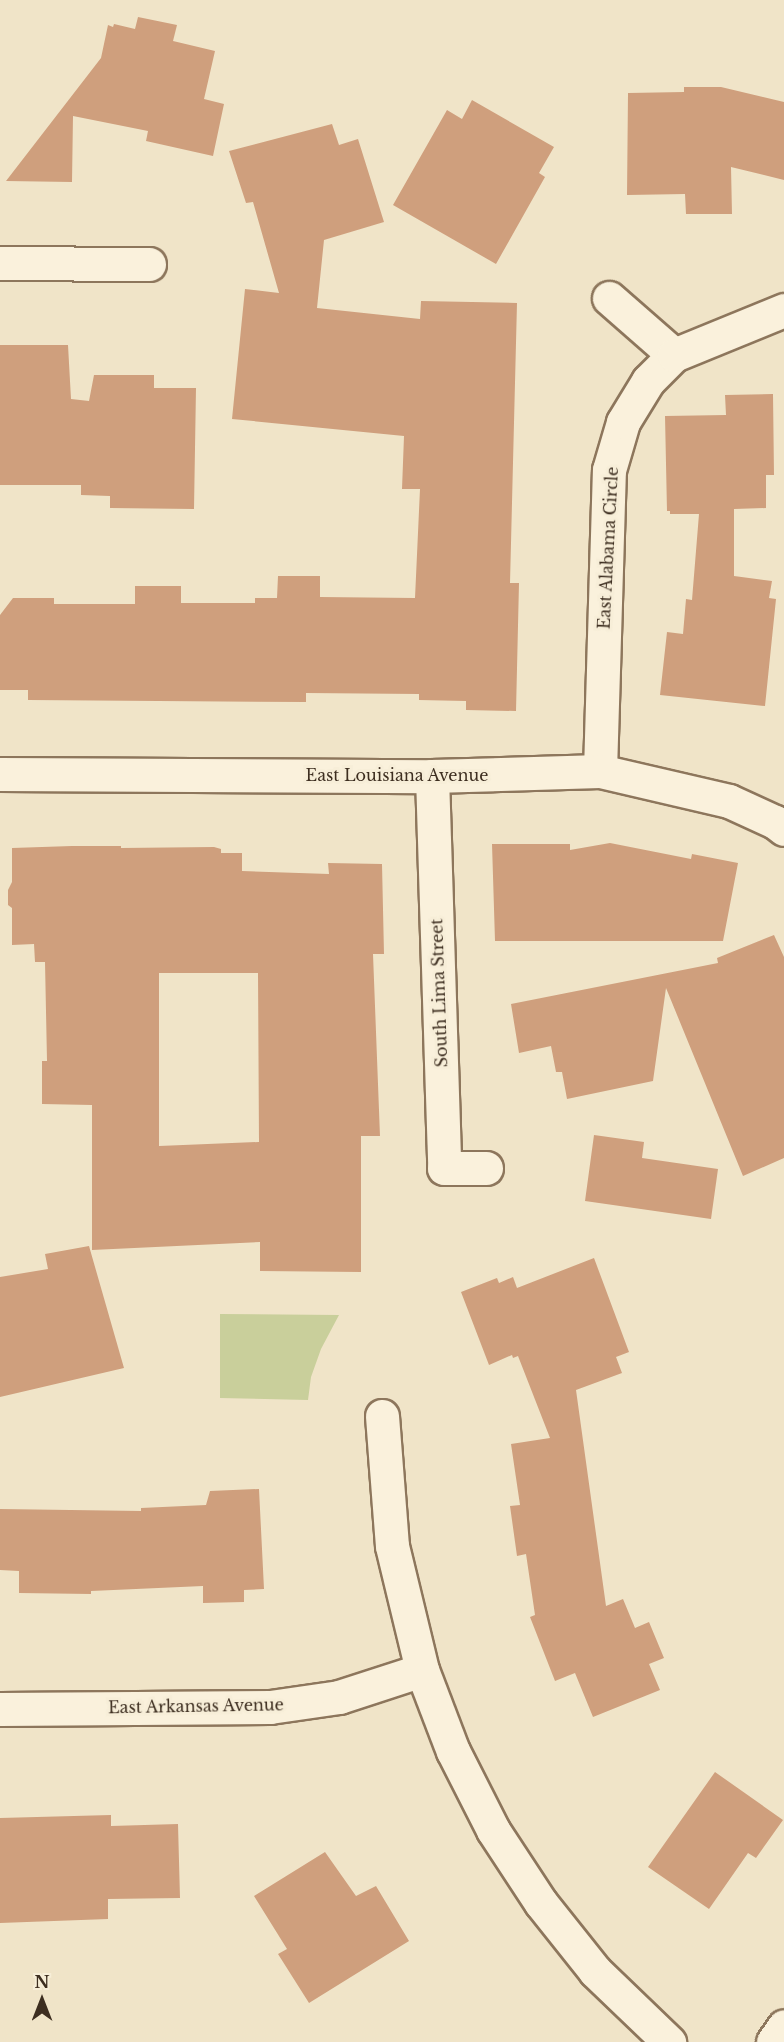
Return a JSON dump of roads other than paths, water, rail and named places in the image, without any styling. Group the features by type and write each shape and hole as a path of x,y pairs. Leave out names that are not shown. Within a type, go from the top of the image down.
{"street":[{"path":"0,263 149,264"},
{"path":"609,298 674,355"},
{"name":"East Alabama Circle","path":"600,771 609,470 623,422 648,381 674,355 784,310"},
{"name":"East Louisiana Avenue","path":"0,774 432,776 600,771 729,801 775,822 784,829"},
{"name":"South Lima Street","path":"432,776 444,1168 486,1168"},
{"path":"382,1416 392,1546 422,1670 453,1751 488,1820 541,1903 595,1971 669,2042"},
{"name":"East Arkansas Avenue","path":"0,1708 270,1707 339,1697 422,1670"},
{"path":"773,2042 784,2026"}]}
